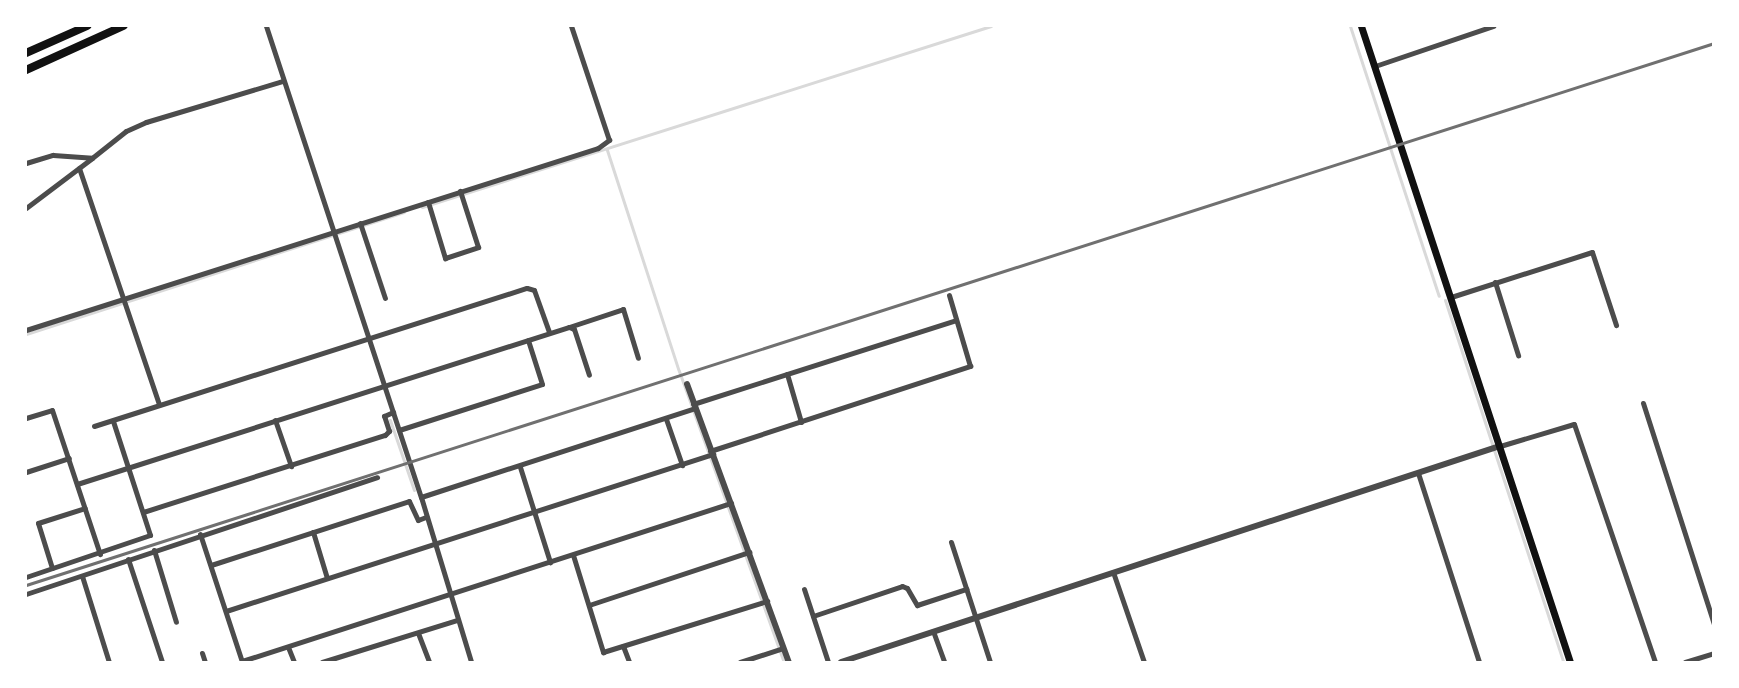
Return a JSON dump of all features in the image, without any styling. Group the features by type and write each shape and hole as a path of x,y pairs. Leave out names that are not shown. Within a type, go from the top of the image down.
{"highway":[{"path":"26,53 87,26"},
{"path":"26,70 123,26"}],"main road":[{"path":"1361,26 1570,663"}],"street":[{"path":"266,26 421,497 471,663"},
{"path":"26,330 598,148 609,140 571,26"},
{"path":"1375,66 1493,26"},
{"path":"26,208 126,131 146,122 283,81"},
{"path":"26,163 53,154 92,158"},
{"path":"79,168 159,405"},
{"path":"428,202 445,258 478,247 460,191"},
{"path":"360,223 384,298"},
{"path":"1451,297 1592,252 1616,325"},
{"path":"1495,282 1518,355"},
{"path":"94,426 528,288 534,290 549,332"},
{"path":"226,611 682,465 801,422 970,366 949,295"},
{"path":"77,484 623,309 638,358"},
{"path":"421,497 666,419 694,406 787,374 956,320"},
{"path":"568,327 574,329 589,375"},
{"path":"399,430 542,384 528,339"},
{"path":"787,374 801,422"},
{"path":"687,384 789,663"},
{"path":"1642,403 1713,624"},
{"path":"26,418 52,410 100,555"},
{"path":"143,512 385,435 389,431 384,416 393,412"},
{"path":"666,419 682,465"},
{"path":"275,420 291,466"},
{"path":"26,577 148,539 150,535 113,421"},
{"path":"841,663 855,660 975,616 1574,424 1655,663"},
{"path":"26,472 69,458"},
{"path":"520,466 550,562"},
{"path":"1418,473 1479,663"},
{"path":"26,594 200,534 377,477"},
{"path":"211,565 410,501 418,520 426,517"},
{"path":"200,534 242,662 730,503"},
{"path":"52,568 38,523 85,508"},
{"path":"313,532 327,578"},
{"path":"951,542 990,663"},
{"path":"154,550 176,622"},
{"path":"589,605 749,552"},
{"path":"573,555 603,652 767,601"},
{"path":"128,559 162,663"},
{"path":"1113,572 1144,663"},
{"path":"82,576 109,663"},
{"path":"813,616 902,586 908,588 917,605 966,589"},
{"path":"804,589 828,663"},
{"path":"322,663 457,620"},
{"path":"933,631 944,663"},
{"path":"418,633 429,663"},
{"path":"288,646 294,663"},
{"path":"623,646 629,663"},
{"path":"740,663 783,648"},
{"path":"202,653 205,663"},
{"path":"1685,663 1713,653"}],"waterway":[{"path":"422,207 991,26"},
{"path":"1350,26 1439,296"},
{"path":"607,150 679,371 784,662"},
{"path":"26,334 404,212"},
{"path":"1445,300 1563,662"},
{"path":"390,420 414,490"}],"railway":[{"path":"26,585 1714,43"}]}
